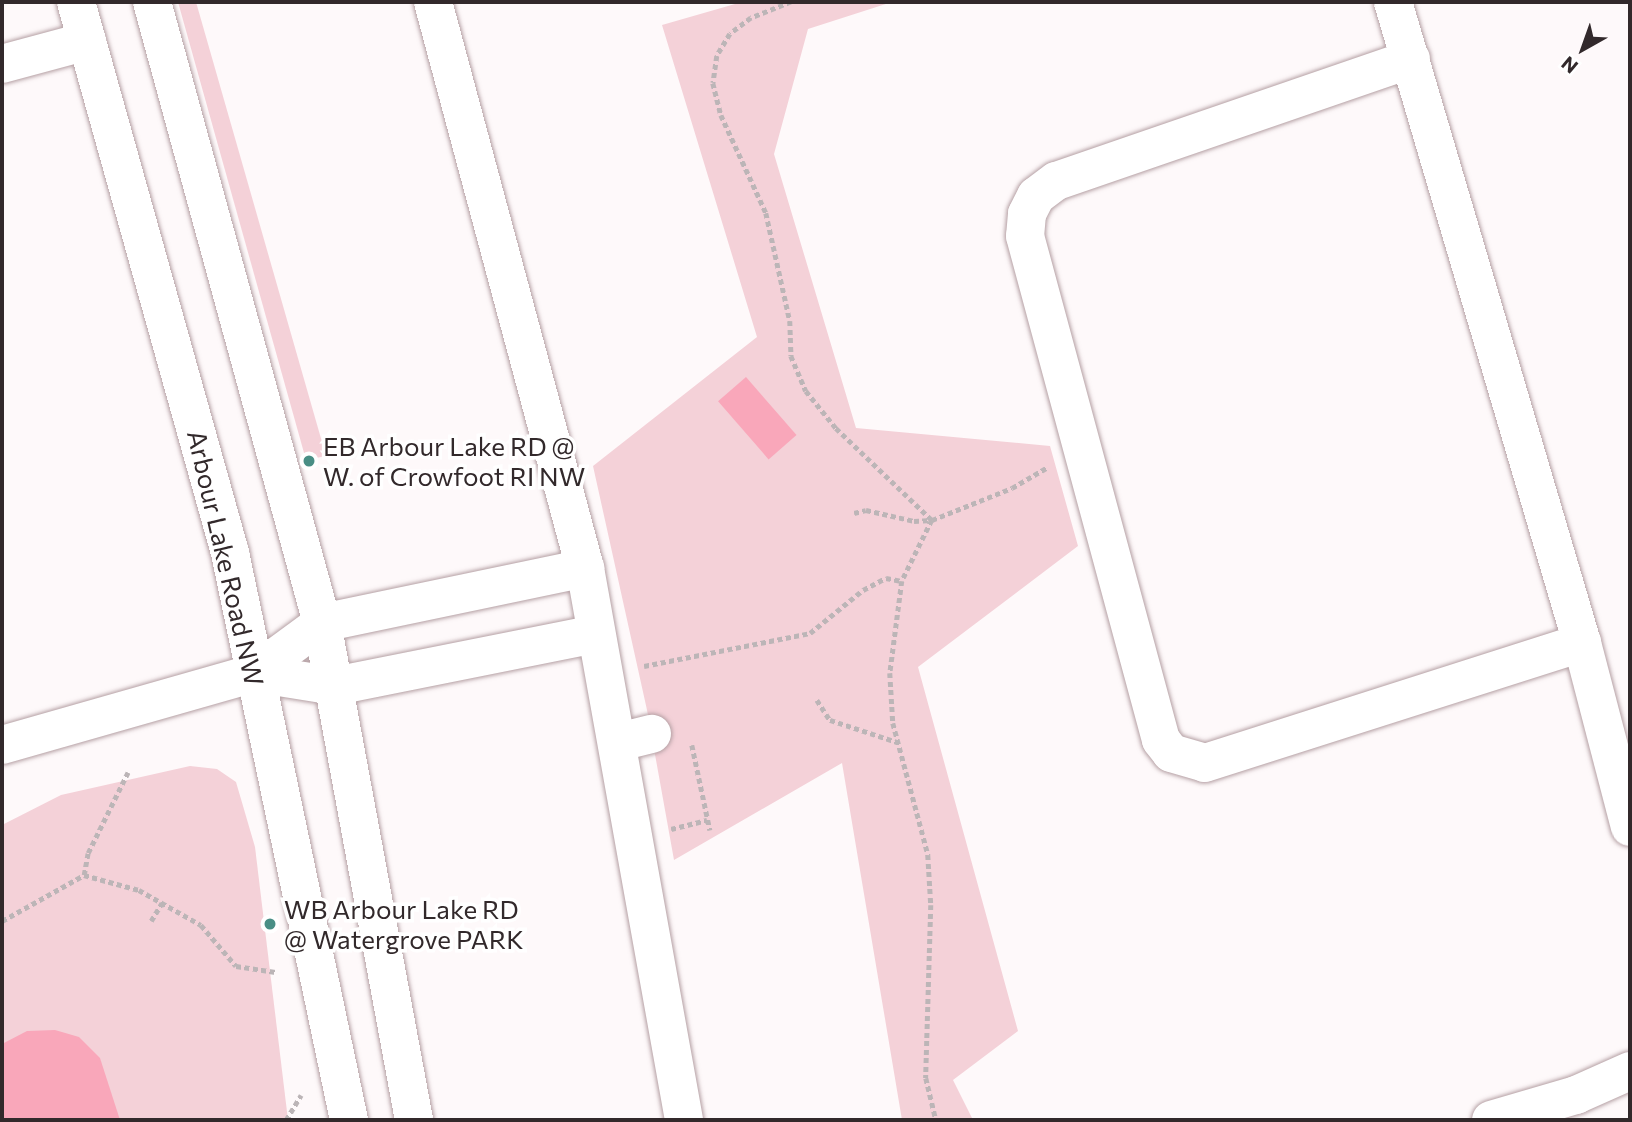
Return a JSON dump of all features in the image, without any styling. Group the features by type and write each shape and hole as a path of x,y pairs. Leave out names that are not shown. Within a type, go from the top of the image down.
{"street":[{"name":"Arbour Lake Road NW","path":"76,2 230,553 349,1120"},
{"path":"152,2 322,623 414,1120"},
{"path":"433,2 585,568 605,678 636,738 684,1120"},
{"path":"1393,2 1582,643 1630,827"},
{"path":"2,64 87,41"},
{"path":"1411,59 1056,181 1036,196 1027,214 1026,236 1161,740 1171,753 1186,760 1205,763 1582,643"},
{"path":"2,745 254,674 322,623 585,568"},
{"path":"254,674 335,686 595,634"},
{"path":"1491,1120 1576,1095 1630,1071"}],"path":[{"path":"791,2 751,18 730,34 717,56 713,83 721,115 766,213 790,321 791,356 807,391 836,428 932,520"},
{"path":"854,513 866,510 914,521 932,520 1012,488 1084,450"},
{"path":"932,520 902,581 890,673 898,742 928,855 931,905 926,1077 936,1120"},
{"path":"605,678 635,668 810,633 863,590 886,578 902,581"},
{"path":"817,700 830,720 898,742"},
{"path":"691,738 710,830"},
{"path":"84,875 88,853 128,772"},
{"path":"2,921 84,875 139,890 201,925 236,966 279,973"},
{"path":"151,921 162,903"},
{"path":"286,1120 306,1089"}],"shaded area":[{"path":"178,2 196,2 326,456 306,460"},
{"path":"742,2 892,2 808,29 774,154 856,428 1050,446 1078,546 918,667 1018,1031 953,1080 973,1120 902,1120 842,763 674,860 647,710 593,466 757,337 662,25"},
{"path":"746,377 797,435 769,459 718,401"},
{"path":"190,766 217,769 236,782 255,847 288,1120 2,1120 2,825 61,795"},
{"path":"55,1030 79,1037 100,1058 120,1120 2,1120 2,1044 27,1031"}],"place":[{"name":"EB Arbour Lake RD @ W. of Crowfoot RI NW","path":"309,461"},
{"name":"WB Arbour Lake RD @ Watergrove PARK","path":"270,924"}]}
